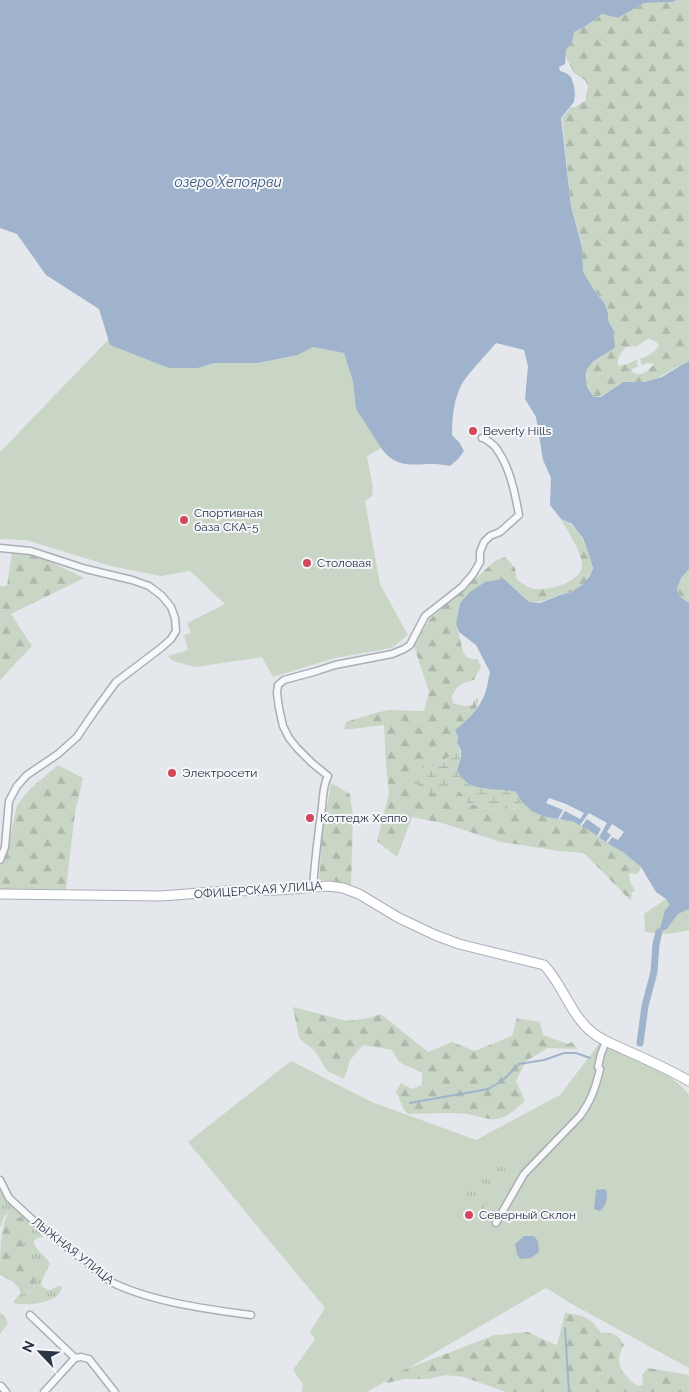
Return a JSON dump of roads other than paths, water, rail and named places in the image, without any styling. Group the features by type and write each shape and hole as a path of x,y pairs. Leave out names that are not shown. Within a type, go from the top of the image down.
{"street":[{"path":"313,887 315,860 328,776 307,758 289,738 283,726 276,693 278,685 284,680 317,672 335,664 392,654 404,650 410,645 425,616 462,587 473,574 480,562 480,552 484,542 490,536 500,532 520,515 515,491 506,466 496,448 482,438"},
{"path":"0,548 31,551 86,569 149,586 162,596 171,607 175,618 176,631 171,639 161,648 116,682 77,737 58,754 27,775 17,786 9,801 5,847 0,860"},
{"name":"ОФИЦЕРСКАЯ УЛИЦА","path":"0,894 160,896 328,886 343,888 359,894 434,936 544,965 580,1020 593,1034 689,1081"},
{"path":"496,1223 524,1174 580,1116 587,1105 593,1094 600,1070 598,1067 601,1054 609,1042"},
{"name":"ЛЫЖНАЯ УЛИЦА","path":"0,1180 9,1198 35,1222 111,1282 151,1296 215,1310 251,1315"},
{"path":"30,1316 75,1358"},
{"path":"44,1392 75,1358 81,1357 89,1359 115,1392"},
{"path":"1,1386 6,1392"}],"water":[{"name":"озеро Хепоярви","path":"0,0 677,0 672,2 644,3 618,18 602,14 583,28 574,32 572,43 566,50 565,64 559,67 560,71 571,77 574,86 574,102 561,118 571,206 582,248 583,272 604,302 608,313 608,320 613,330 615,347 595,360 588,368 586,379 588,389 594,397 601,397 623,382 645,382 662,377 689,361 689,569 681,578 677,589 679,596 689,603 689,909 678,914 667,929 659,932 665,910 670,905 666,899 656,892 641,867 623,852 572,821 546,817 533,812 522,802 516,792 483,788 468,783 457,770 461,750 457,742 458,737 455,730 479,706 485,694 490,672 476,645 459,632 456,624 460,603 470,592 485,582 504,579 529,602 540,603 571,592 582,585 590,576 593,568 583,538 572,524 561,519 550,505 551,478 543,460 536,417 525,399 528,366 524,350 496,343 463,382 457,394 454,407 452,435 464,451 450,466 405,464 387,455 356,409 353,382 344,353 313,347 298,355 258,363 214,363 198,368 169,368 110,345 99,309 46,275 17,234 0,228"},
{"path":"596,1190 606,1190 607,1198 604,1207 600,1211 594,1209"},
{"path":"524,1236 534,1236 538,1241 539,1252 531,1258 520,1259 515,1244"}],"waterway":[{"path":"640,1043 645,1006 654,972 659,932"},
{"path":"410,1103 488,1089 502,1081 519,1064 544,1060 564,1053 576,1053 590,1058"},
{"path":"565,1328 569,1392"}],"place":[{"name":"Beverly Hills","path":"473,431"},
{"name":"Спортивная база СКА-5","path":"184,520"},
{"name":"Столовая","path":"307,563"},
{"name":"Электросети","path":"172,773"},
{"name":"Коттедж Хеппо","path":"310,818"},
{"name":"Северный Склон","path":"469,1215"}]}
